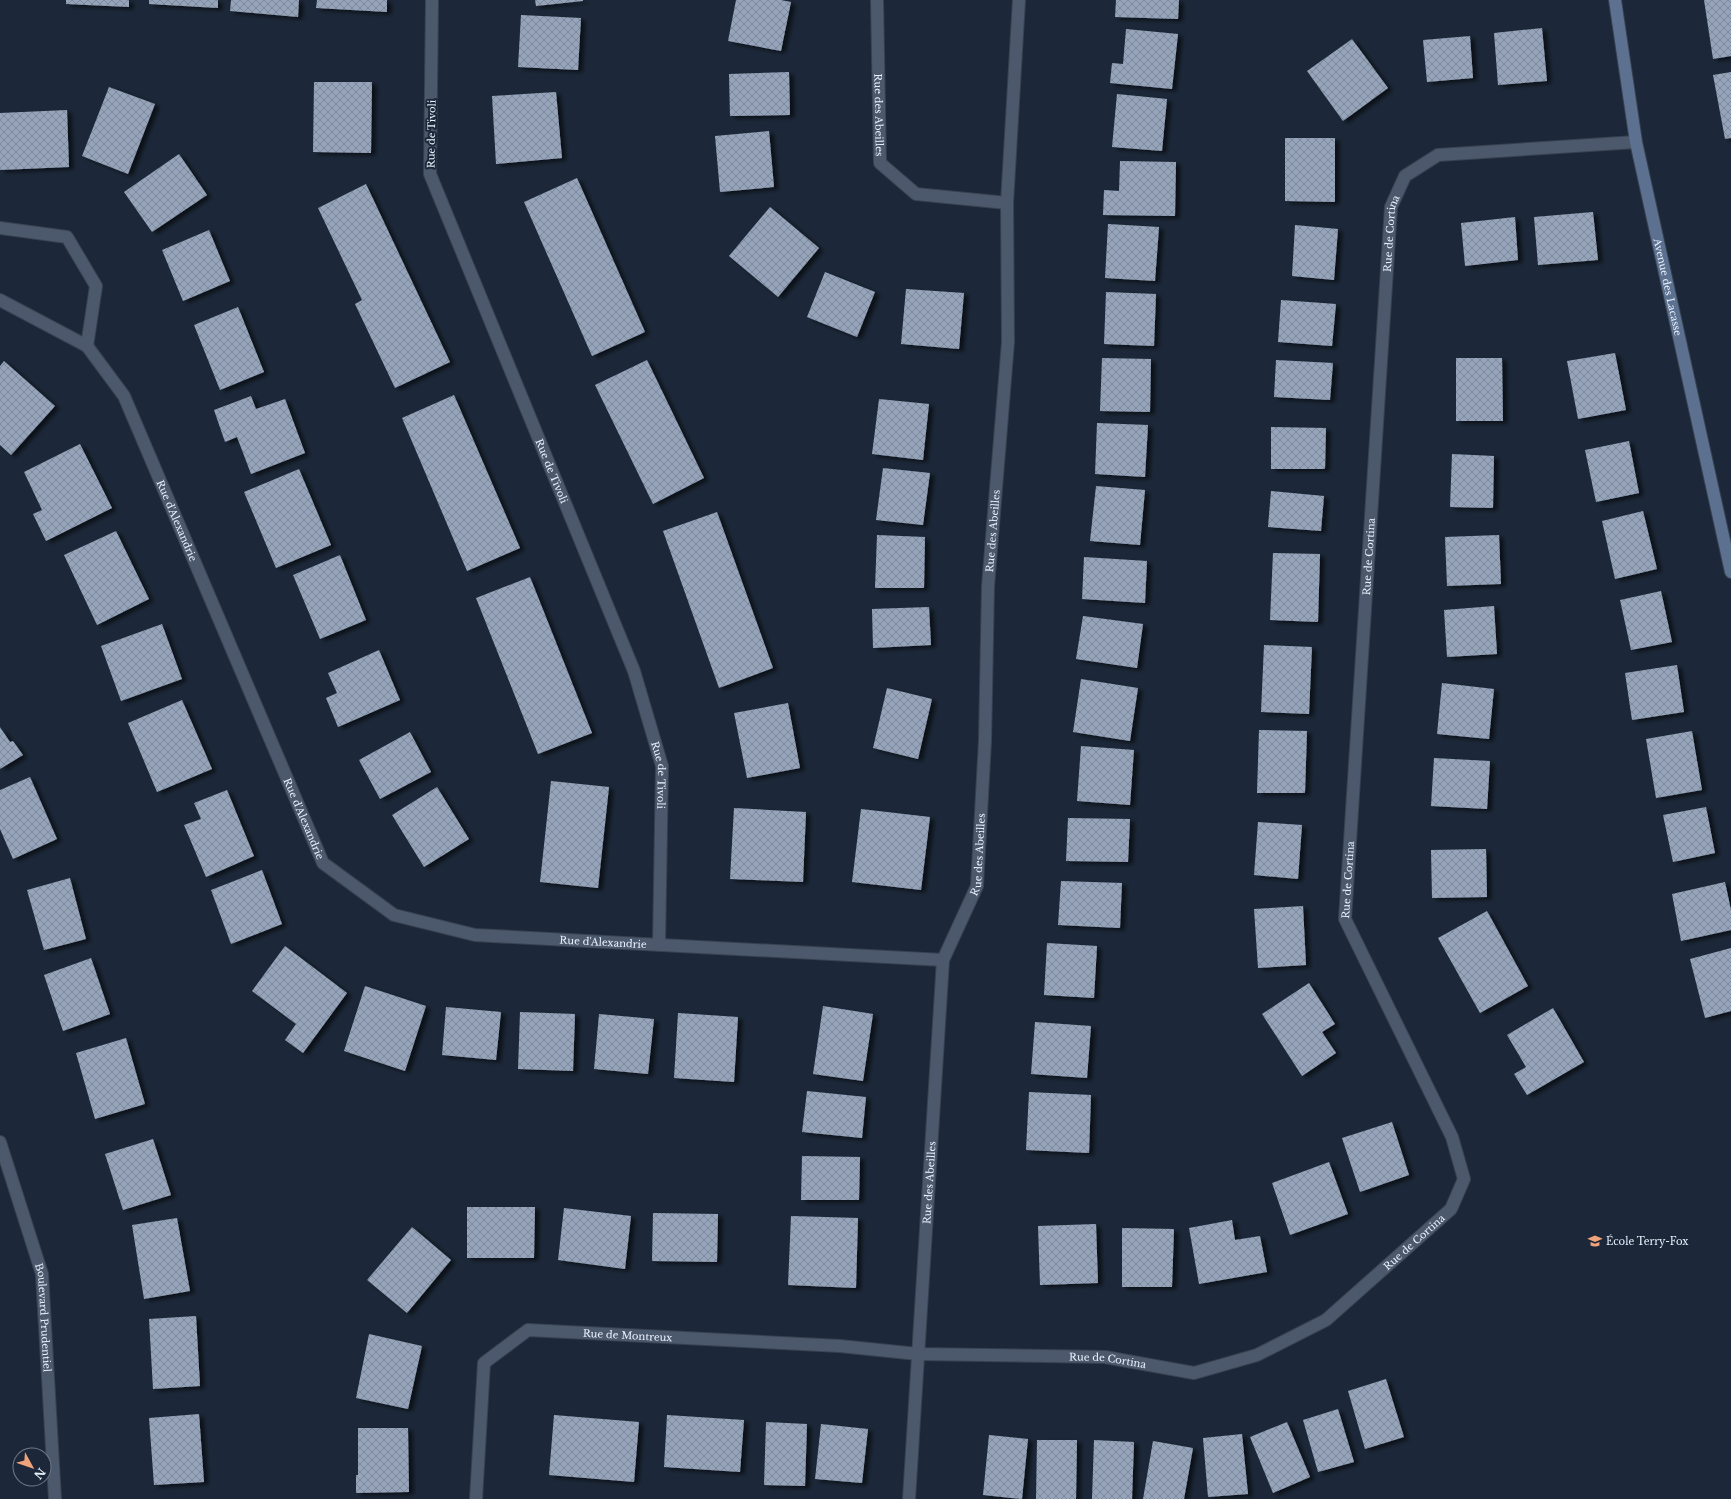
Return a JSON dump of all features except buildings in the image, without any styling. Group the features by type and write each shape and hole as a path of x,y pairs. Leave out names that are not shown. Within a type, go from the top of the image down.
{"street":[{"name":"Rue de Tivoli","path":"432,0 430,174 634,672 662,766 659,945"},
{"name":"Rue des Abeilles","path":"877,0 880,163 916,194 1007,203"},
{"name":"Rue des Abeilles","path":"909,1499 944,960 977,886 985,741 988,586 1008,342 1007,203 1019,0"},
{"name":"Avenue des Lacasse","path":"1615,0 1636,142 1731,572"},
{"name":"Rue de Cortina","path":"918,1354 1105,1357 1194,1373 1257,1355 1326,1320 1451,1209 1464,1179 1452,1137 1345,919 1391,207 1405,176 1438,155 1636,142"},
{"path":"0,228 67,237 96,286 88,346"},
{"name":"Rue d'Alexandrie","path":"0,300 88,346 124,396 323,864 394,915 475,935 944,960"},
{"name":"Boulevard Prudentiel","path":"0,1142 42,1274 54,1499"},
{"name":"Rue de Montreux","path":"476,1499 484,1363 528,1330 840,1346 918,1354"}],"place":[{"name":"École Terry-Fox","path":"1595,1241"}]}
